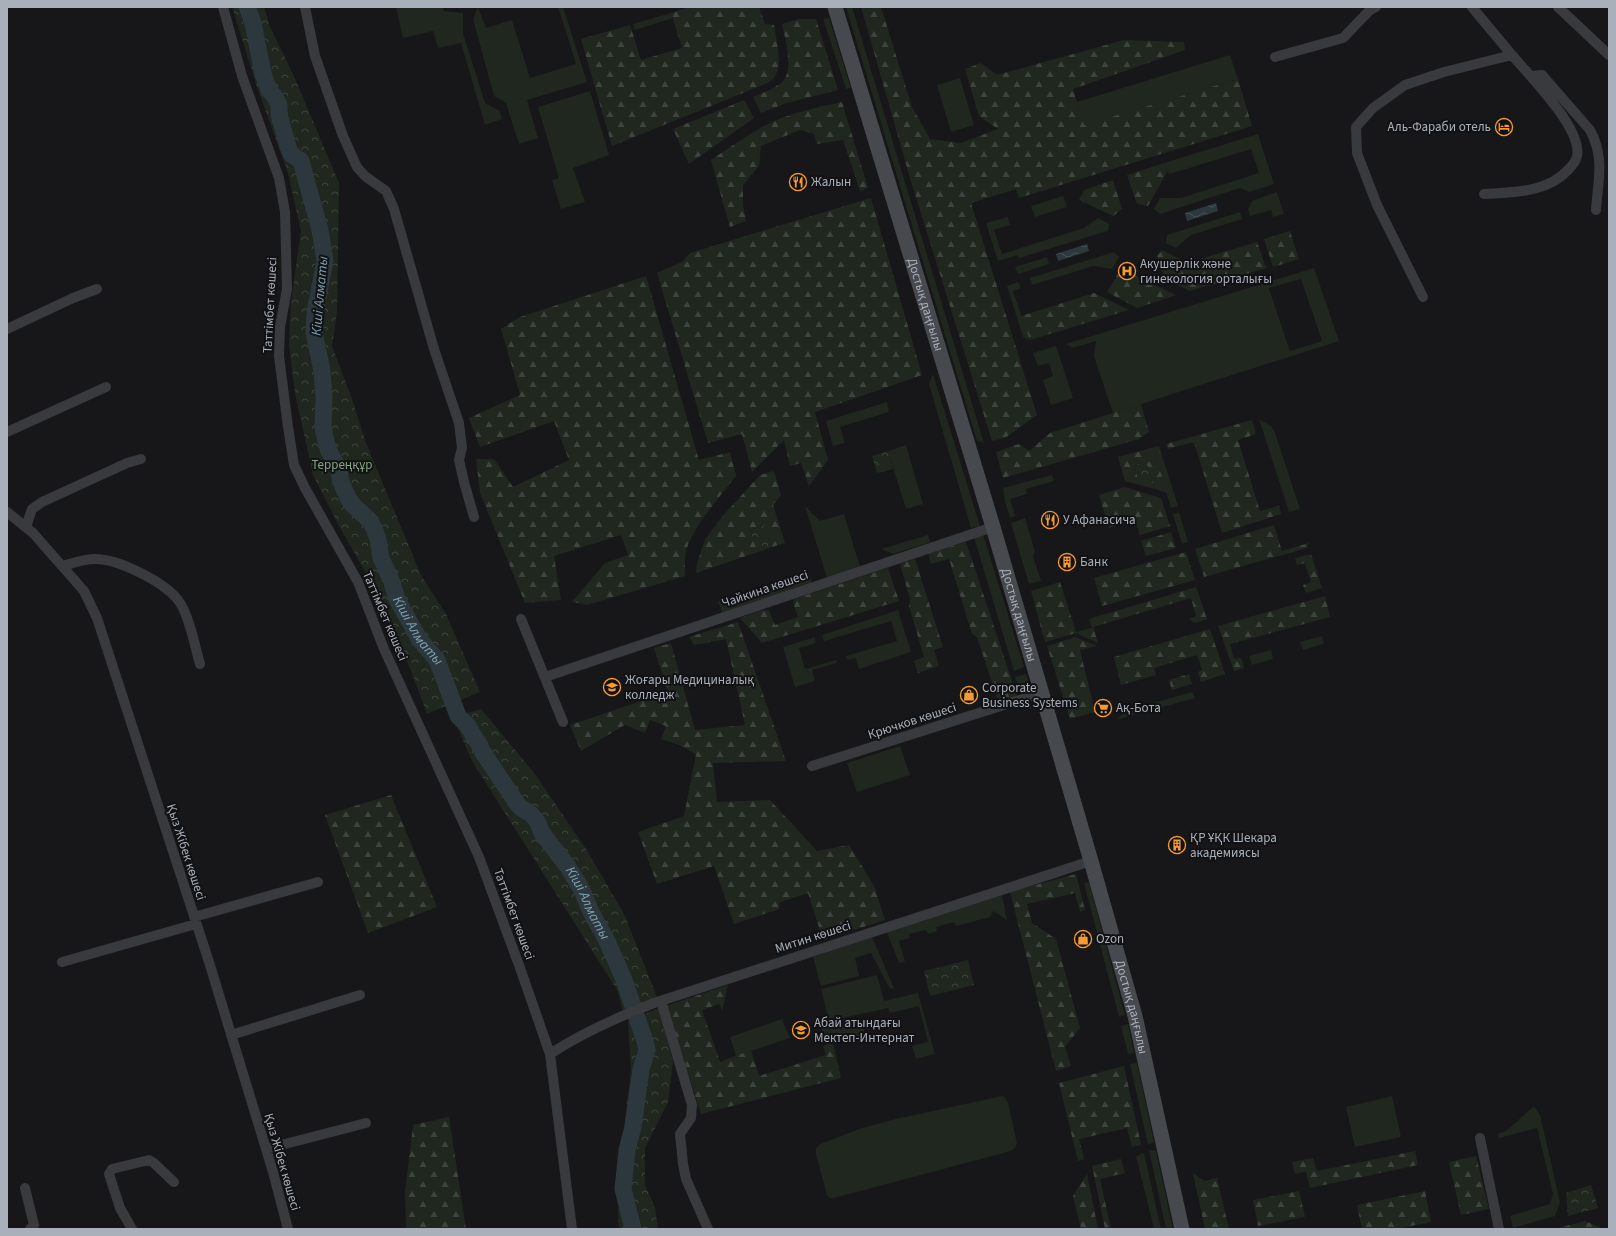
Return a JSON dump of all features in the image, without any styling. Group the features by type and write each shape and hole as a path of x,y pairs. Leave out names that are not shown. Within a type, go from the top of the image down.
{"main road":[{"name":"Достық даңғылы","path":"835,7 993,527 1091,861 1135,1016 1182,1229"}],"street":[{"name":"Таттімбет көшесі","path":"223,7 242,76 279,178 285,212 287,289 280,327 279,356 294,465 305,488 358,582 384,649 479,857 550,1054 572,1229"},
{"path":"305,7 315,56 343,136 356,167 365,176 386,191 394,209 434,350 459,423 462,444 459,460 474,517"},
{"path":"1275,57 1342,38 1370,10 1376,7"},
{"path":"1472,7 1560,112 1571,130 1578,156 1575,162 1565,173 1554,182 1526,191 1484,194"},
{"path":"1558,7 1609,55"},
{"path":"1423,297 1377,205 1357,153 1356,127 1373,108 1405,85 1444,72 1512,55"},
{"path":"1531,76 1542,75 1590,130 1595,139 1599,154 1596,210"},
{"path":"7,329 73,298 97,289"},
{"path":"7,432 106,387"},
{"path":"26,527 32,509 42,502 127,463 141,459"},
{"name":"Қыз Жібек көшесі","path":"7,512 33,533 84,590 97,618 195,920 266,1149 288,1229"},
{"name":"Чайкина көшесі","path":"545,677 993,527"},
{"path":"63,566 76,562 96,559 116,563 144,574 164,586 179,601 185,613 200,664"},
{"path":"521,619 563,722"},
{"name":"Крючков көшесі","path":"812,766 1042,693"},
{"name":"Митин көшесі","path":"550,1054 571,1040 644,1007 1091,861"},
{"path":"62,962 318,882"},
{"path":"230,1035 360,994"},
{"path":"661,1001 692,1105 691,1118 680,1134 686,1179 708,1229"},
{"path":"266,1149 366,1123"},
{"path":"1480,1138 1499,1229"},
{"path":"132,1229 120,1208 109,1174 112,1170 149,1160 154,1162 174,1182"},
{"path":"25,1188 34,1225 30,1229"}],"green space":[{"name":"Терреңқұр","path":"232,7 264,7 270,27 293,74 339,183 337,313 332,346 352,399 366,443 421,575 446,614 480,692 427,714 411,671 374,587 340,528 313,475 295,393 289,345 291,302 301,231 288,173 257,87"},
{"path":"396,7 443,7 444,11 463,13 463,33 485,103 500,111 502,119 485,125 461,43 438,48 433,31 403,38"},
{"path":"478,7 486,28 512,20 530,78 576,64 558,7 563,7 587,82 527,100 538,138 519,144 506,103 494,96 473,19"},
{"path":"690,7 759,7 765,24 774,25 779,58 775,76 772,80 765,84 612,146 581,39 630,25 641,60 682,48 671,13"},
{"path":"846,7 852,7 984,443 977,441"},
{"path":"861,7 881,7 912,107 930,139 961,143 998,129 979,116 965,69 981,63 997,75 1124,40 1184,42 1185,50 1073,89 1084,125 1238,79 1252,126 1019,198 1016,189 971,203 1037,415 1005,438 992,441 910,178"},
{"path":"671,13 673,18 635,30 633,24"},
{"path":"829,18 851,88 846,89 823,19"},
{"path":"799,19 816,19 838,90 787,103 761,113 753,97 780,84 786,76 788,69 787,45 782,24"},
{"path":"1230,55 1238,79 1083,126 1077,102"},
{"path":"960,78 974,125 951,132 937,85"},
{"path":"590,91 609,155 573,168 585,202 561,209 552,180 559,178 538,107"},
{"path":"744,100 754,118 689,164 673,129"},
{"path":"842,102 868,188 860,191 843,140 817,144 814,134 800,130 761,146 759,166 743,185 743,205 746,221 730,227 711,160 750,134 774,121 799,112"},
{"path":"1258,134 1274,184 1249,192 1240,188 1160,214 1154,209 1160,198 1181,198 1259,173 1251,149 1170,174 1167,172 1164,163"},
{"path":"1164,163 1167,172 1148,206 1137,204 1127,175"},
{"path":"1113,180 1122,209 1113,216 1079,200 1084,190"},
{"path":"1277,192 1284,214 1273,217 1271,210 1250,216 1248,209 1252,201"},
{"path":"1063,196 1067,207 1035,217 1031,206"},
{"path":"871,198 922,375 815,412 828,460 809,486 801,463 790,466 784,440 752,472 742,434 708,443 657,273 682,262 690,253"},
{"path":"1240,212 1242,219 1191,235 1176,248 1166,243 1167,235"},
{"path":"1008,217 1010,225 994,230 1002,254 1084,228 1098,218 1109,224 1108,231 1019,258 1018,255 998,261 986,223"},
{"path":"1290,231 1299,259 1273,267 1264,239"},
{"path":"1257,242 1266,268 1190,291 1165,279 1157,256 1162,250 1194,266 1197,260"},
{"path":"1114,252 1119,257 1112,269 1093,266 1032,285 1030,278"},
{"path":"1047,257 1049,264 1018,274 1015,267"},
{"path":"1314,268 1339,341 1113,413 1094,356 1096,341 1072,348 1066,344","holes":["1301,279 1322,341 1290,351 1269,288"]},
{"path":"1121,269 1176,295 1137,308 1107,292"},
{"path":"646,276 699,460 730,452 736,476 708,511 690,539 685,554 685,576 587,605 572,602 605,563 628,555 621,535 554,556 561,600 525,603 480,493 476,459 494,459 513,487 569,460 554,421 480,447 469,418 520,395 501,329 520,317"},
{"path":"1018,282 1021,288 1013,291 1030,340 1023,337 1007,286"},
{"path":"1094,293 1129,310 1030,340 1021,316"},
{"path":"1056,346 1073,398 1051,405 1043,380 1053,376 1049,363 1038,366 1033,353"},
{"path":"933,374 980,526 971,528 929,384"},
{"path":"887,402 889,412 840,427 845,443 833,446 826,421"},
{"path":"1141,404 1149,432 1139,439 1003,478 996,452 1019,444 1029,451 1050,433"},
{"path":"1259,419 1271,426 1275,433 1300,509 1289,512"},
{"path":"1252,420 1256,434 1238,440 1260,511 1279,506 1281,514 1222,533 1194,442 1168,449 1166,444"},
{"path":"906,445 923,504 906,509 888,451"},
{"path":"1159,446 1161,452 1155,454 1167,493 1155,489 1146,462 1134,465 1140,485 1125,481 1118,457"},
{"path":"888,451 893,469 877,473 872,456"},
{"path":"1161,452 1178,506 1171,508 1155,454"},
{"path":"1146,462 1155,489 1140,485 1134,465"},
{"path":"774,471 781,495 773,505 785,543 772,547 764,525 750,530 758,552 696,573 697,564 705,539 721,518 760,475"},
{"path":"1052,475 1054,481 1026,489 1027,494 1010,499 1015,516 1010,518 1003,488"},
{"path":"1125,487 1161,498 1170,526 1140,535 1135,520 1109,528 1099,495"},
{"path":"805,506 820,521 844,514 860,567 827,578"},
{"path":"1179,512 1188,542 1182,544 1173,514"},
{"path":"1025,518 1035,552 1033,556 1041,581 1029,584 1011,523"},
{"path":"765,525 772,547 758,552 750,530"},
{"path":"1274,525 1282,551 1309,543 1307,548 1204,577 1195,549"},
{"path":"1171,532 1176,548 1146,556 1141,541"},
{"path":"983,534 1024,667 1014,671 974,537"},
{"path":"928,535 930,542 893,554 881,549"},
{"path":"966,542 1017,696 998,701 977,637 972,634 949,559 931,564 928,553"},
{"path":"1186,552 1195,580 1102,606 1094,578"},
{"path":"1311,554 1322,588 1306,593 1303,585 1311,582 1305,563 1297,565 1295,558"},
{"path":"915,559 943,647 934,650 939,666 918,673 914,661 924,657 909,606 910,599 900,564"},
{"path":"888,568 899,601 762,643 740,618 763,610 769,610 775,625 798,617 793,602 795,599"},
{"path":"809,573 812,582 722,613 718,601"},
{"path":"1060,582 1076,632 1092,628 1089,619 1196,587 1207,619 1195,623 1189,619 1196,616 1191,598 1093,627 1098,643 1076,633 1045,642 1031,591"},
{"path":"1325,596 1330,617 1230,644 1234,659 1241,658 1244,668 1234,671 1218,626"},
{"path":"898,610 911,652 859,669 856,658 847,660 846,656 897,641 891,621 824,641 822,635"},
{"path":"738,622 786,761 713,763 717,802 770,800 817,851 849,845 874,886 885,920 823,940 808,893 780,902 779,909 734,924 714,866 657,884 638,832 684,816 696,754 679,745 661,739 666,726 650,720 645,733 625,725 581,751 570,725 668,692 654,648 671,643 695,730 745,725 726,639 694,645 689,637"},
{"path":"1210,629 1225,674 1201,682 1198,672 1202,670 1197,655 1154,668 1156,675 1121,685 1114,657"},
{"path":"1322,636 1324,644 1303,650 1300,642"},
{"path":"815,637 816,643 799,648 805,669 836,660 837,663 812,670 815,681 795,687 783,647"},
{"path":"1075,637 1097,646 1080,650 1095,712 1070,719 1047,646"},
{"path":"1271,650 1273,659 1252,665 1249,656"},
{"path":"1026,674 1030,687 1021,695 1015,677"},
{"path":"1189,674 1192,684 1172,690 1169,680"},
{"path":"1192,692 1195,698 1116,720 1126,711"},
{"path":"481,709 535,774 586,849 624,914 657,997 623,1011 617,990 472,761 453,717"},
{"path":"900,746 910,775 857,792 847,763"},
{"path":"391,795 437,907 368,933 325,815"},
{"path":"1076,874 1085,910 1080,912 1075,893 1027,904 1032,923 1056,939 1080,1028 1065,1047 1071,1066 1056,1071 1010,892"},
{"path":"1089,882 1125,1015 1119,1017 1084,883"},
{"path":"1002,895 1007,920 993,911 990,917 956,926 954,922 936,927 937,931 928,934 926,930 909,934 910,938 899,941 905,962 899,963 887,932"},
{"path":"872,937 894,988 890,989 871,953 855,958 859,976 821,986 813,957"},
{"path":"968,960 974,985 930,996 924,971"},
{"path":"877,975 884,1001 918,993 935,1054 916,1059 912,1046 928,1042 919,1006 890,1013 888,1008 829,1021 821,989"},
{"path":"728,985 722,1011 719,1004 702,1010 720,1062 751,1050 759,1076 826,1055 823,1046 833,1043 841,1078 701,1114 666,1006"},
{"path":"659,1008 673,1061 668,1102 645,1148 645,1185 655,1208 658,1229 620,1229 618,1222 619,1171 631,1069 628,1021"},
{"path":"782,1019 790,1038 736,1056 730,1037"},
{"path":"862,1020 865,1035 826,1045 821,1028"},
{"path":"1128,1024 1134,1053 1128,1054 1121,1026"},
{"path":"1137,1063 1154,1142 1148,1145 1130,1064"},
{"path":"1124,1066 1141,1145 1132,1147 1127,1128 1079,1139 1084,1159 1078,1161 1059,1083"},
{"path":"1002,1096 1005,1097 1008,1103 1017,1143 1015,1148 1011,1151 834,1198 830,1198 827,1195 816,1154 816,1148 820,1144 862,1128 896,1119"},
{"path":"1392,1096 1401,1137 1355,1147 1346,1107"},
{"path":"1534,1106 1540,1115 1560,1202 1555,1216 1513,1228 1510,1216 1550,1204 1553,1194 1537,1128 1499,1138 1498,1134 1506,1131"},
{"path":"449,1117 466,1229 406,1229 405,1192 413,1125"},
{"path":"1149,1150 1156,1151 1173,1229 1166,1229"},
{"path":"1415,1151 1418,1165 1310,1188 1306,1172 1295,1174 1292,1162 1313,1158 1317,1171"},
{"path":"1144,1153 1161,1229 1154,1229 1136,1156"},
{"path":"1476,1156 1489,1209 1461,1215 1449,1162"},
{"path":"1121,1159 1125,1173 1100,1179 1111,1229 1105,1229 1092,1166"},
{"path":"1193,1173 1204,1181 1217,1178 1229,1229 1205,1229"},
{"path":"1087,1174 1098,1229 1081,1229 1073,1196"},
{"path":"1591,1185 1598,1208 1568,1216 1566,1193"},
{"path":"1299,1191 1305,1217 1258,1226 1253,1200"},
{"path":"1425,1191 1431,1222 1396,1229 1362,1229 1357,1205"},
{"path":"1585,1221 1604,1229 1555,1229"}],"water":[{"path":"1216,203 1218,211 1187,221 1185,213"},
{"path":"1087,244 1089,251 1058,261 1056,254"}],"waterway":[{"name":"Кіші Алматы","path":"247,7 253,23 263,74 269,90 279,105 279,114 291,154 301,161 320,230 325,261 315,312 314,332 322,371 324,397 323,428 328,449 338,468 341,482 348,498 353,505 369,520 374,528 378,539 381,558 392,582 397,599 419,639 437,660 458,716 467,725 482,751 518,805 530,813 537,821 542,833 568,867 582,890 590,910 608,943 624,980 645,1041 647,1050 641,1069 633,1127 627,1150 623,1189 633,1229"}],"place":[{"name":"Аль-Фараби отель","path":"1504,127"},
{"name":"Жалын","path":"798,182"},
{"name":"Акушерлік және гинекология орталығы","path":"1127,271"},
{"name":"У Афанасича","path":"1050,520"},
{"name":"Банк","path":"1067,562"},
{"name":"Жоғары Медициналық колледж","path":"612,687"},
{"name":"Corporate Business Systems","path":"969,695"},
{"name":"Ақ-Бота","path":"1103,708"},
{"name":"ҚР ҰҚК Шекара академиясы","path":"1177,845"},
{"name":"Ozon","path":"1083,939"},
{"name":"Абай атындағы Мектеп-Интернат","path":"801,1030"}]}
